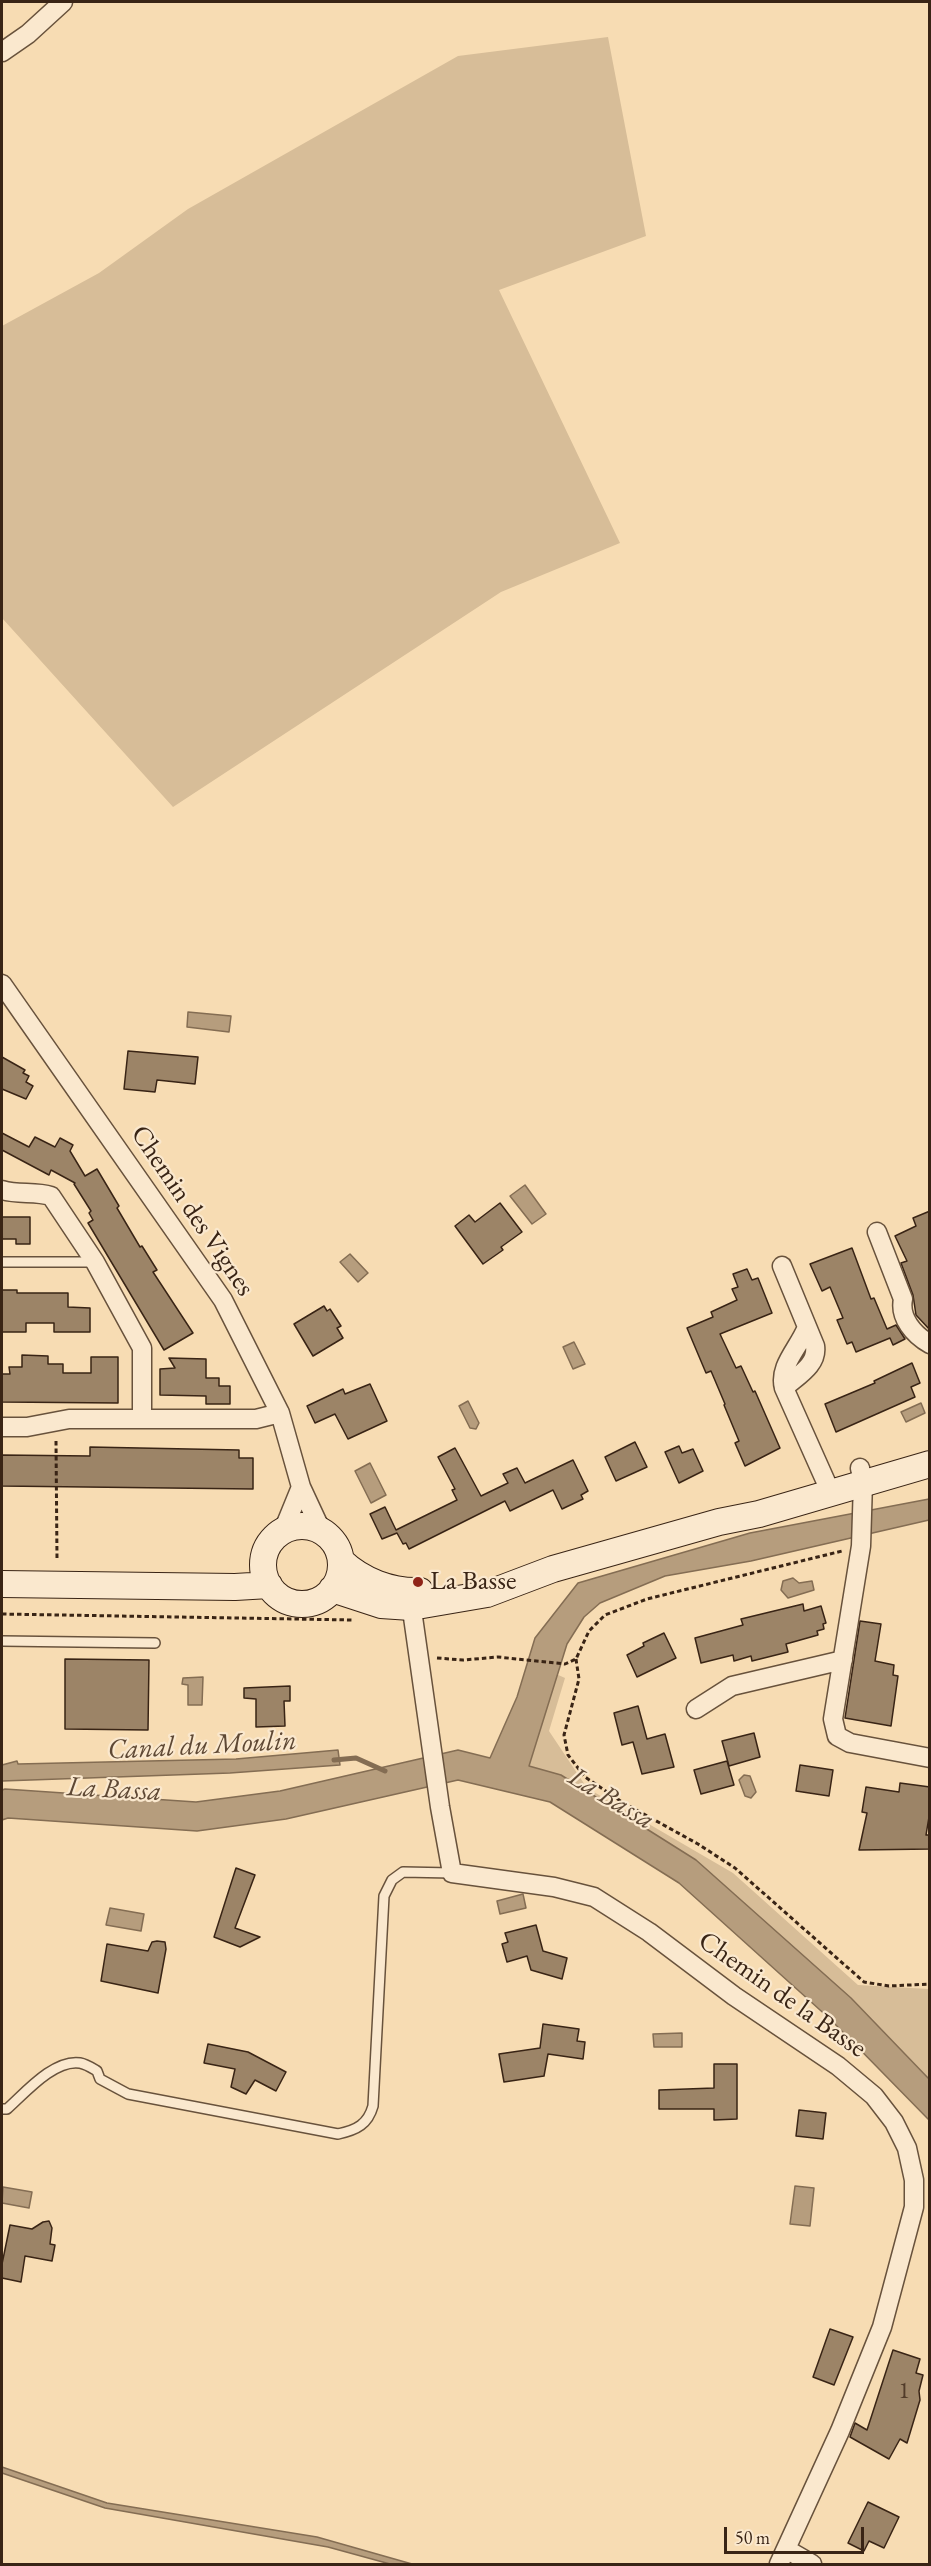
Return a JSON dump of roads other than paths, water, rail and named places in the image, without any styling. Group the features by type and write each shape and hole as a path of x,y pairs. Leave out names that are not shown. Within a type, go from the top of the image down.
{"main road":[{"path":"862,1482 930,1448"},
{"path":"332,1589 381,1605 410,1599 428,1591 553,1569 720,1522 759,1514 827,1485 862,1482 930,1464"},
{"path":"341,1561 340,1571 332,1589 323,1597 312,1602 299,1604 282,1597 266,1575 268,1546 282,1531 295,1526 308,1526 321,1530 334,1543 341,1561 351,1571 410,1599"},
{"path":"2,1584 162,1586 232,1574 266,1575"}],"street":[{"path":"2,52 28,34 63,2"},
{"name":"Chemin des Vignes","path":"2,984 223,1300 280,1413 301,1487 321,1530"},
{"path":"2,1190 12,1193 42,1193 51,1196 95,1263 142,1348 142,1419"},
{"path":"877,1232 903,1299 901,1308 915,1336 930,1344"},
{"path":"782,1266 816,1355 813,1362 784,1388 827,1485"},
{"path":"2,1427 27,1427 69,1419 256,1419 280,1413"},
{"path":"862,1482 861,1546 833,1719 837,1736 850,1743 930,1758"},
{"path":"282,1531 301,1487"},
{"path":"410,1599 440,1807 452,1873"},
{"path":"696,1709 732,1686 843,1660"},
{"name":"Chemin de la Basse","path":"452,1873 554,1887 594,1897 649,1932 734,1996 838,2066 874,2096 894,2122 903,2139 914,2180 914,2207 882,2327 840,2431 782,2557"},
{"path":"782,2557 812,2565"}],"lane":[{"path":"2,1262 95,1263"},
{"path":"2,1641 155,1643"},
{"path":"2,2109 7,2109 33,2083 61,2066 78,2062 97,2071 100,2079 128,2094 338,2134 353,2131 370,2117 373,2106 384,1896 392,1880 403,1872 452,1873"}],"waterway":[{"name":"Canal du Moulin","path":"334,1760 356,1758 385,1771"}],"place":[{"name":"La Basse","path":"418,1582"}],"water label":[{"name":"La Bassa","path":"114,1790"},
{"name":"La Bassa","path":"611,1799"}]}
